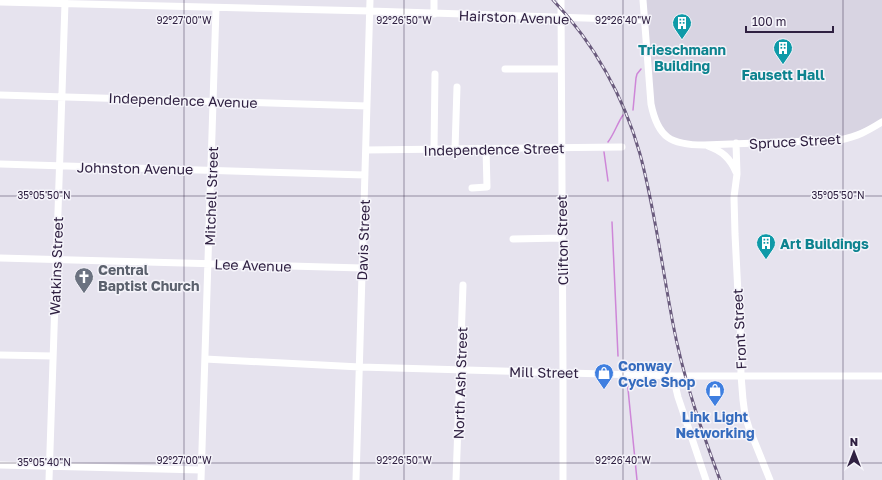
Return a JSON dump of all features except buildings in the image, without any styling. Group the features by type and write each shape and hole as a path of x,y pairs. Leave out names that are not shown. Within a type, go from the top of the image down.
{"street":[{"name":"Davis Street","path":"356,480 370,0"},
{"path":"434,0 434,14"},
{"name":"Clifton Street","path":"560,0 563,480"},
{"path":"643,0 651,104 654,118 659,129 665,136 676,142 688,145 704,145 724,154 731,162 737,174"},
{"name":"Hairston Avenue","path":"0,2 135,3 216,8 370,11 645,20"},
{"name":"Watkins Street","path":"49,480 65,3"},
{"name":"Mitchell Street","path":"201,480 216,8"},
{"path":"505,69 561,69"},
{"path":"434,149 435,74"},
{"path":"455,149 457,87"},
{"name":"Independence Avenue","path":"0,95 367,106"},
{"name":"Spruce Street","path":"704,145 840,140 856,137 882,122"},
{"name":"Front Street","path":"736,143 737,174 734,197 740,309 741,375 745,415 770,480"},
{"name":"Independence Street","path":"366,150 622,147"},
{"path":"472,188 487,187 486,149"},
{"name":"Johnston Avenue","path":"0,164 365,175"},
{"path":"514,239 562,238"},
{"name":"Lee Avenue","path":"0,258 362,268"},
{"name":"North Ash Street","path":"456,480 463,285"},
{"path":"0,355 53,356"},
{"name":"Mill Street","path":"205,359 360,367 673,376 882,376"},
{"path":"673,376 678,397 706,480"},
{"path":"0,465 201,470"}],"shaded area":[{"path":"645,0 882,0 882,120 840,140 688,145 665,136 651,104"}],"waterway":[{"path":"633,110 636,78 641,69"},
{"path":"608,142 623,115"},
{"path":"604,152 608,181"},
{"path":"612,222 618,356"},
{"path":"627,379 637,480"}],"railway":[{"path":"553,0 582,34 606,72 633,133 640,154 650,196 673,324 682,364 699,422 720,480"}],"place":[{"name":"Trieschmann Building","path":"682,40"},
{"name":"Fausett Hall","path":"783,65"},
{"name":"Art Buildings","path":"766,260"},
{"name":"Central Baptist Church","path":"84,294"},
{"name":"Conway Cycle Shop","path":"604,390"},
{"name":"Link Light Networking","path":"715,407"}]}
